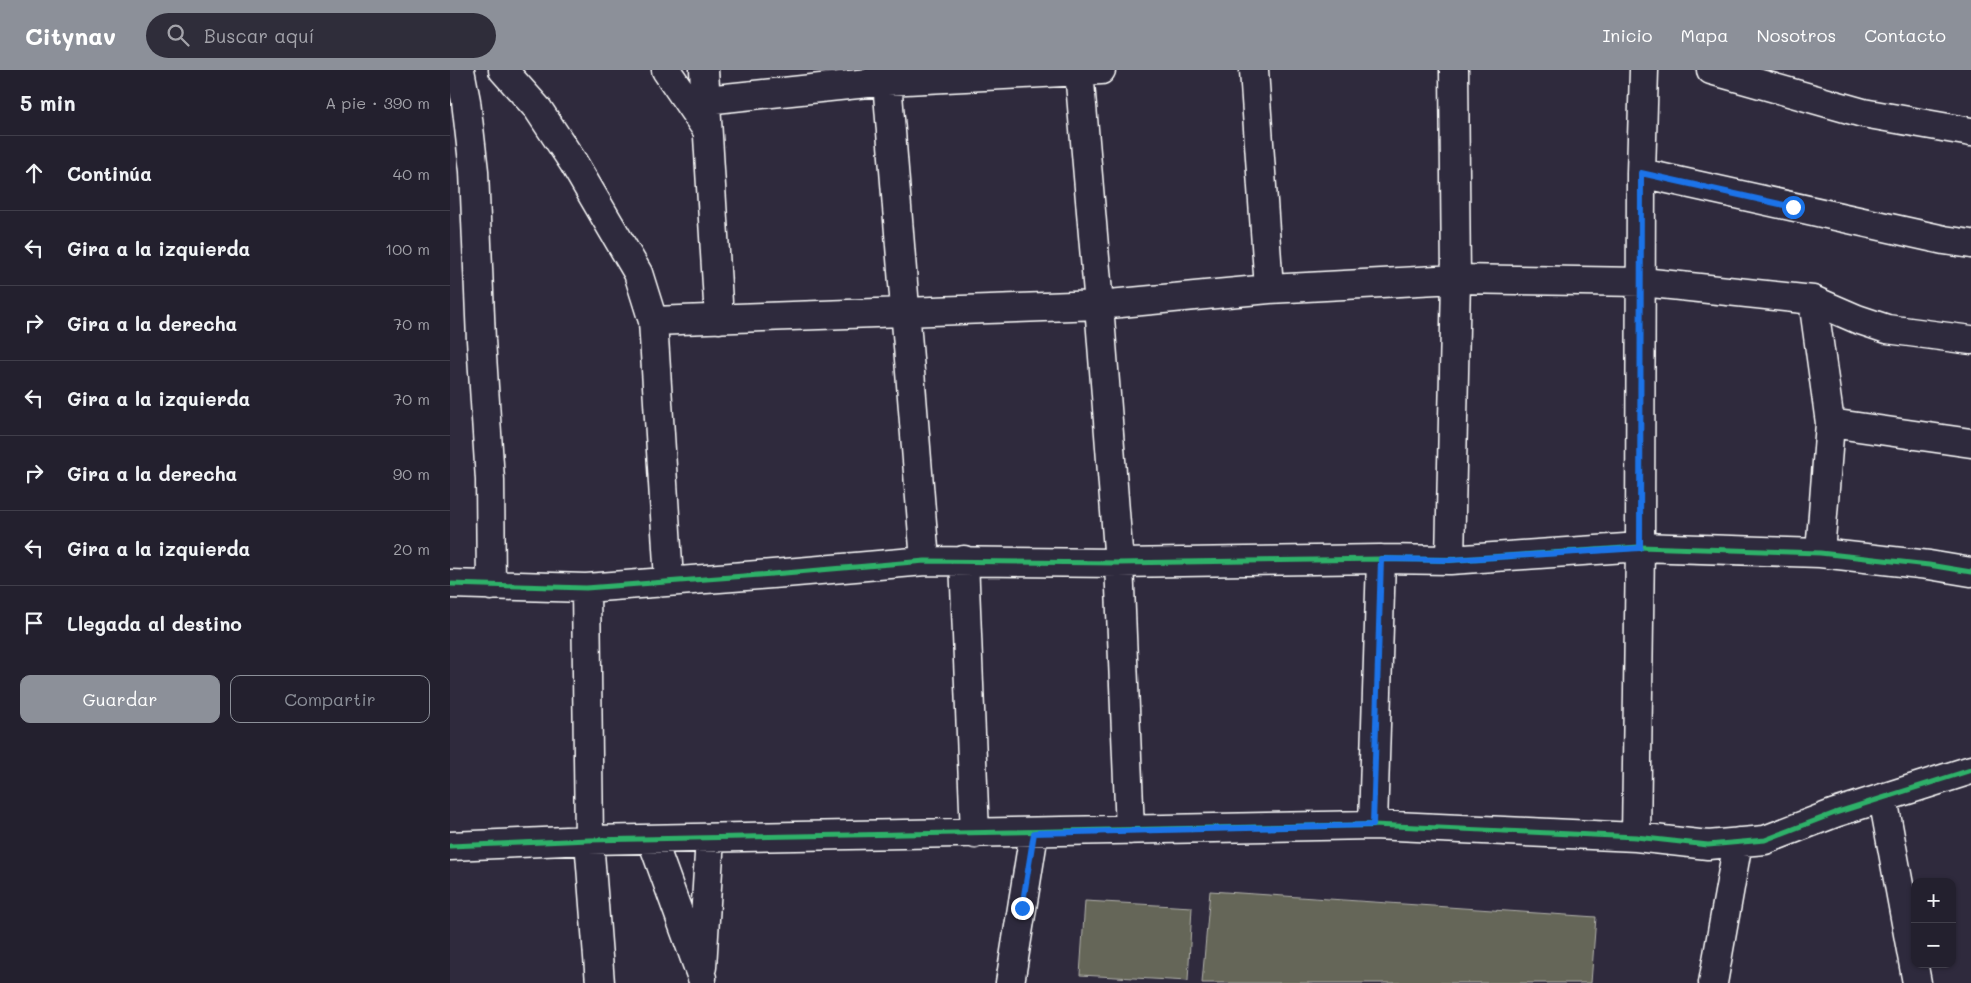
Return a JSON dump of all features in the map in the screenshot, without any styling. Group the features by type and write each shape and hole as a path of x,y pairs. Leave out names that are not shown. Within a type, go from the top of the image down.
{"street":[{"path":"460,70 466,101 474,171 490,480 491,586"},
{"path":"502,70 538,109 572,162 638,274 653,321 669,580"},
{"path":"666,70 707,130"},
{"path":"704,70 719,319"},
{"path":"706,100 887,81 1090,70 1100,305 1119,563 1130,830"},
{"path":"1254,70 1269,289"},
{"path":"1450,560 1456,279 1454,70"},
{"path":"1636,837 1640,548 1641,173 1644,70"},
{"path":"1711,70 1862,112 1971,132"},
{"path":"887,81 925,561"},
{"path":"1641,173 1944,240 1971,244"},
{"path":"653,321 1100,305 1269,289 1456,279 1642,282 1813,300 1887,329 1971,340"},
{"path":"1813,300 1830,424 1820,553"},
{"path":"1830,424 1971,444"},
{"path":"450,584 586,588 925,561 1119,563 1381,559 1450,560 1640,548 1820,553 1930,565 1971,572"},
{"path":"1373,825 1381,559"},
{"path":"964,560 976,834"},
{"path":"586,588 589,840 600,983"},
{"path":"450,846 589,840 1034,833 1373,825 1636,837 1708,845 1764,840 1883,798 1971,770"},
{"path":"1883,798 1917,983"},
{"path":"1010,983 1034,833"},
{"path":"702,980 710,838"},
{"path":"652,840 702,980"},
{"path":"1713,983 1738,842"}],"green space":[{"path":"1210,891 1596,917 1591,983 1202,983"},
{"path":"1085,901 1192,907 1188,981 1080,975"}],"cycle path":[{"path":"450,584 586,588 925,561 1119,563 1381,559 1450,560 1640,547 1820,553 1929,565 1971,572"},
{"path":"450,846 589,840 1373,825 1636,837 1708,845 1765,840 1835,813 1971,770"}],"route":[{"path":"1022,908 1034,833 1373,825 1381,559 1450,560 1640,548 1641,173 1793,207"}]}
